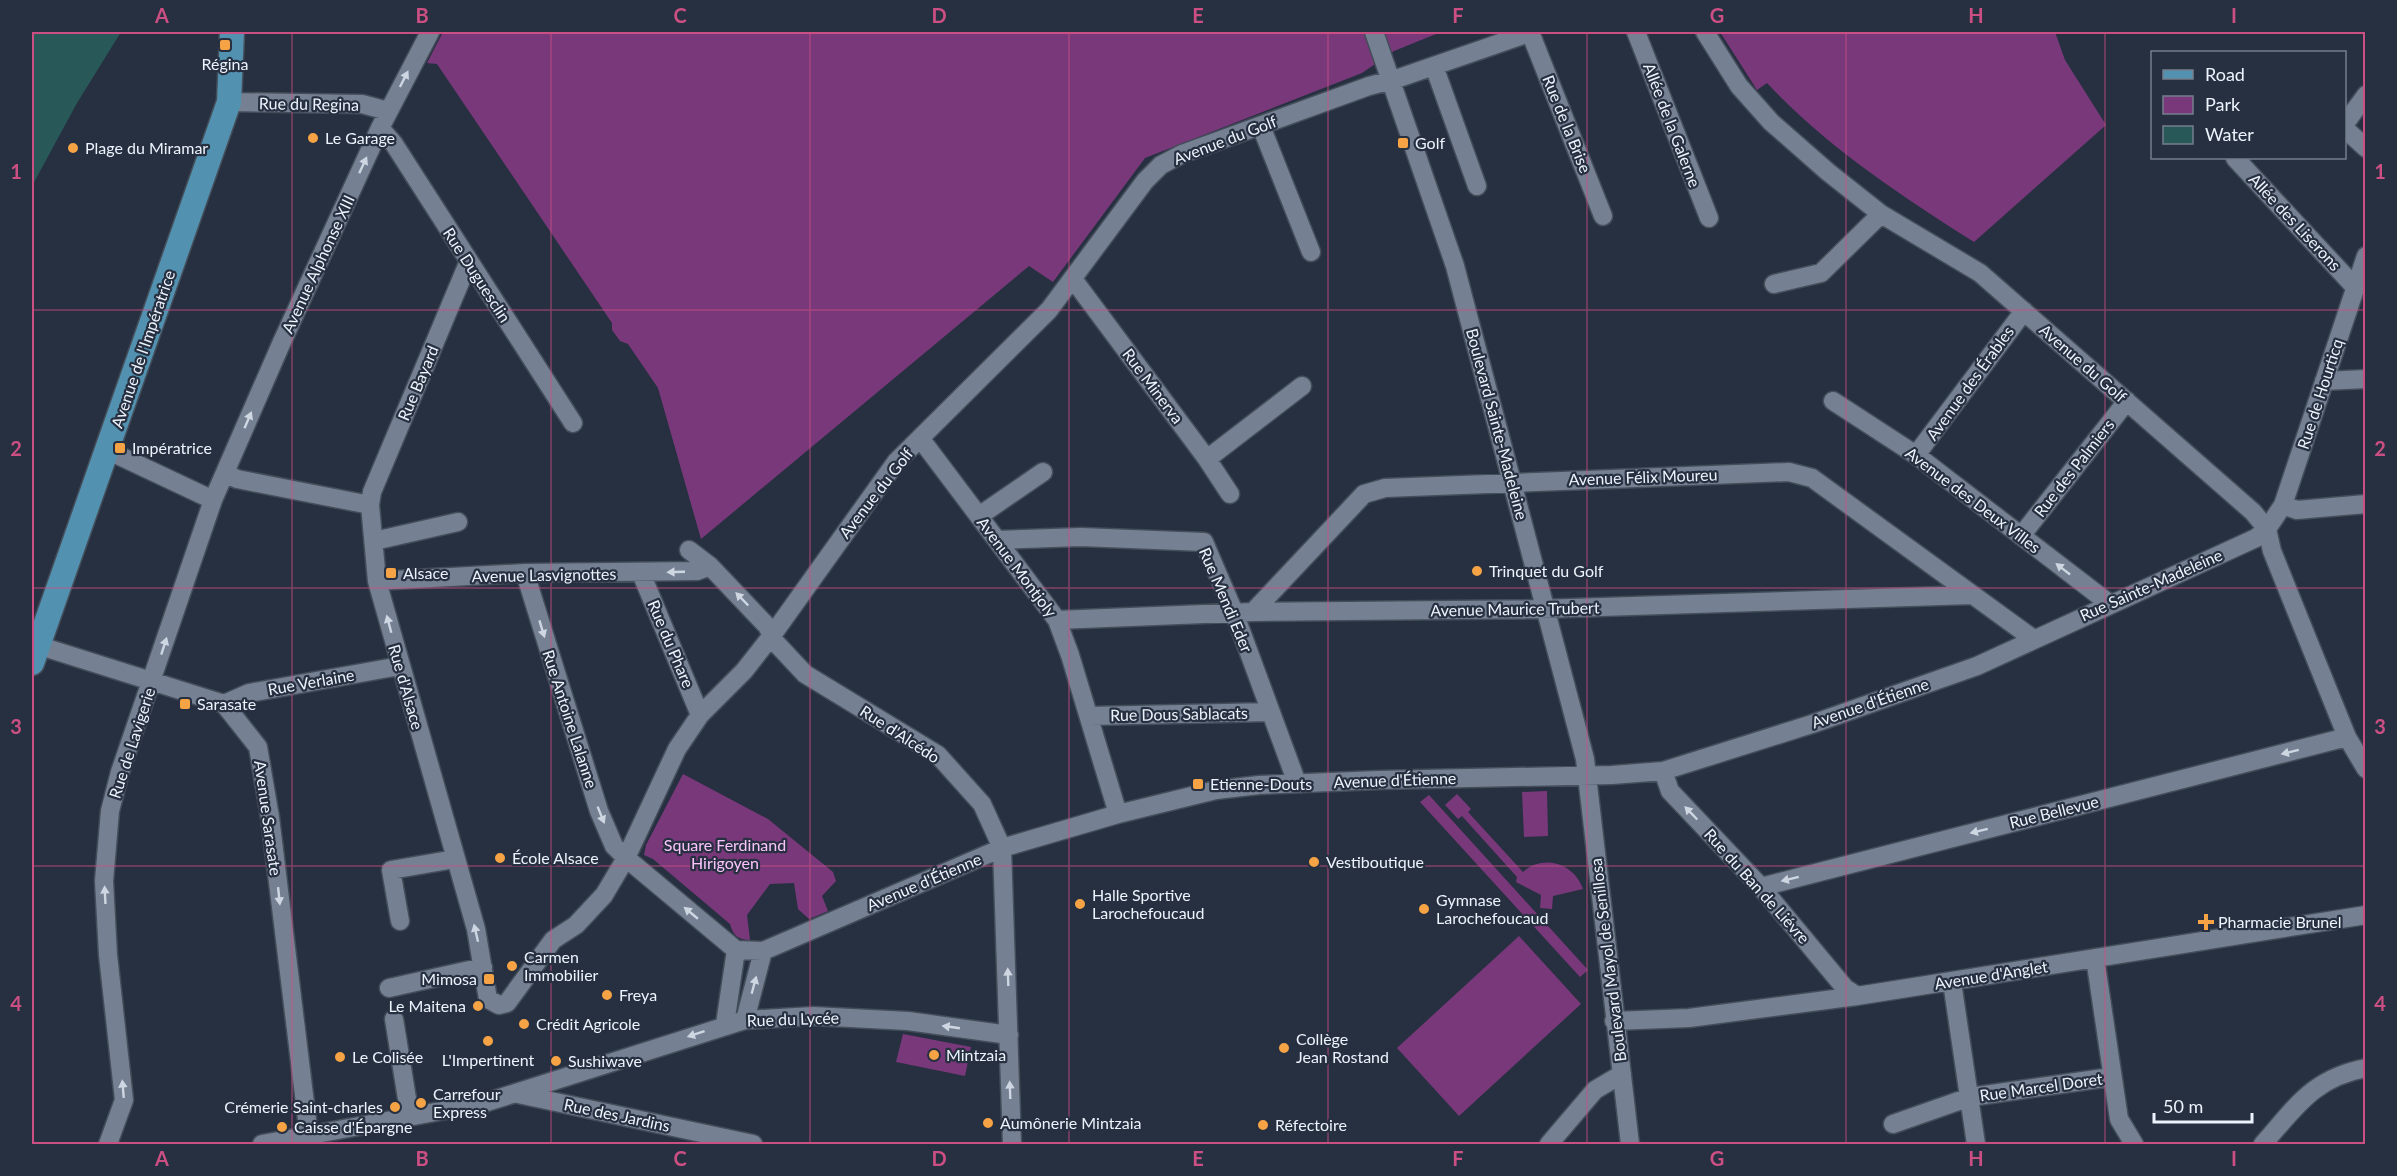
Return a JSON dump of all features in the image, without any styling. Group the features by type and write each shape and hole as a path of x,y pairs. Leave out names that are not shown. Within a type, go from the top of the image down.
{"main road":[{"name":"Avenue de l'Impératrice","path":"34,654 229,102 232,32"}],"street":[{"name":"Avenue Alphonse XIII","path":"213,500 281,344 384,119 430,32"},
{"name":"Boulevard Sainte-Madeleine","path":"1374,32 1455,266 1513,482 1587,775"},
{"name":"Avenue du Golf","path":"499,1005 507,1003 553,940 576,925 604,895 626,858 677,749 700,715 744,671 773,634 896,462 1049,310 1145,180 1161,165 1182,154 1389,79 1531,32"},
{"name":"Rue de la Brise","path":"1531,32 1603,216"},
{"name":"Allée de la Galerne","path":"1636,32 1709,218"},
{"name":"Avenue du Golf","path":"1705,32 1739,86 1771,122 1828,172 1881,214 1980,273 2253,512 2267,529 2272,551 2347,737 2366,769"},
{"path":"1434,66 1477,186"},
{"path":"2346,124 2366,95"},
{"name":"Rue du Regina","path":"229,102 362,104 384,119"},
{"name":"Rue Duguesclin","path":"384,119 469,261 573,423"},
{"path":"1261,126 1311,252"},
{"path":"2346,129 2366,148"},
{"name":"Allée des Liserons","path":"2236,159 2355,287"},
{"path":"1774,284 1821,273 1881,214"},
{"name":"Rue de Hourticq","path":"2267,529 2283,505 2366,256"},
{"name":"Rue Bayard","path":"370,505 372,492 469,261"},
{"name":"Rue Minerva","path":"1073,279 1207,459 1230,494"},
{"name":"Avenue des Érables","path":"1916,455 2024,311"},
{"path":"2324,381 2366,378"},
{"path":"1207,459 1302,386"},
{"name":"Avenue des Deux Villes","path":"1833,401 1916,455 2110,604"},
{"name":"Rue des Palmiers","path":"2021,536 2127,401"},
{"name":"Avenue Montjoly","path":"920,438 1057,620 1118,814"},
{"path":"107,450 213,500"},
{"path":"980,516 1042,472"},
{"name":"Avenue Félix Moureu","path":"1253,612 1364,494 1385,488 1789,472 1812,478 2032,638"},
{"path":"225,473 237,479 370,505"},
{"name":"Rue de Lavigerie","path":"108,1144 124,1100 104,881 110,811 120,772 213,500"},
{"path":"2283,505 2297,510 2366,504"},
{"name":"Rue d'Alsace","path":"370,505 377,581 476,929 488,999 499,1005"},
{"path":"374,541 458,522"},
{"name":"Rue Sainte-Madeleine","path":"2032,638 2256,538 2267,529"},
{"name":"Rue Mendi Eder","path":"997,540 1081,537 1204,542 1234,612 1296,783"},
{"path":"689,550 710,566 773,634"},
{"name":"Avenue Lasvignottes","path":"377,581 525,573 697,572 710,566"},
{"name":"Rue Antoine Lalanne","path":"525,573 599,811 615,846 626,858 736,950"},
{"name":"Rue du Phare","path":"641,573 700,715"},
{"name":"Avenue Maurice Trubert","path":"1057,620 1234,612 1545,609 1972,595"},
{"name":"Rue d'Alcédo","path":"773,634 775,642 805,674 938,756 982,804 1002,848 1012,1144"},
{"name":"Avenue d'Étienne","path":"736,950 763,951 1002,848 1118,814 1216,790 1296,783 1663,771 1812,724 1977,666 2032,638"},
{"path":"34,654 153,681 224,704"},
{"name":"Rue Verlaine","path":"224,704 249,693 400,666"},
{"name":"Avenue Sarasate","path":"224,704 258,747 270,817 309,1141"},
{"name":"Rue Dous Sablacats","path":"1089,716 1270,712"},
{"name":"Rue Bellevue","path":"1761,887 2347,737"},
{"name":"Rue du Ban de Liévre","path":"1663,771 1670,791 1761,887 1845,988 1857,996"},
{"name":"Boulevard Mayol de Senillosa","path":"1587,775 1630,1144"},
{"path":"400,921 391,870 455,859"},
{"name":"Avenue d'Anglet","path":"1614,1021 1689,1018 1857,996 2366,915"},
{"path":"725,1024 736,950"},
{"path":"745,1020 763,951"},
{"path":"2095,958 2119,1119 2134,1144"},
{"path":"389,988 483,967"},
{"name":"Rue Marcel Doret","path":"1953,982 1976,1144"},
{"name":"Rue du Lycée","path":"262,1144 309,1141 410,1117 484,1103 725,1024 745,1020 813,1016 908,1021 1009,1035"},
{"path":"394,1019 410,1117"},
{"path":"2263,1144 2312,1089 2344,1072 2366,1068"},
{"path":"1549,1144 1595,1090 1622,1074"},
{"name":"Rue Marcel Doret","path":"1893,1124 1970,1097 2111,1077"},
{"name":"Rue des Jardins","path":"516,1094 753,1144"}],"green space":[{"path":"443,32 1441,32 1394,51 1362,73 1145,158 1053,282 1029,266 701,539 658,388 628,344 620,341 612,330 612,323 437,64 427,63"},
{"path":"1720,32 2055,32 2065,60 2106,125 1974,242 1865,169 1814,128 1767,83 1757,90"},
{"name":"Square Ferdinand Hirigoyen","path":"683,774 768,819 833,872 836,881 822,896 828,911 809,919 798,909 794,883 770,884 747,915 750,940 742,939 734,934 730,924 653,859 644,855 646,845"},
{"path":"1547,791 1548,836 1524,837 1522,792"},
{"path":"1457,794 1471,809 1468,812 1523,872 1540,863 1557,864 1573,873 1583,889 1553,896 1552,909 1540,908 1541,895 1516,882 1517,877 1462,816 1458,819 1445,805"},
{"path":"1429,795 1588,970 1580,977 1420,802"},
{"path":"1519,936 1581,1004 1459,1116 1397,1048"},
{"name":"Mintzaia","path":"903,1034 971,1047 965,1076 896,1062"}],"water":[{"path":"32,32 121,32 77,103 32,186"}],"place":[{"name":"Régina","path":"225,45"},
{"name":"Le Garage","path":"313,138"},
{"name":"Golf","path":"1403,143"},
{"name":"Plage du Miramar","path":"73,148"},
{"name":"Impératrice","path":"120,448"},
{"name":"Trinquet du Golf","path":"1477,571"},
{"name":"Alsace","path":"391,573"},
{"name":"Sarasate","path":"185,704"},
{"name":"Etienne-Douts","path":"1198,784"},
{"name":"École Alsace","path":"500,858"},
{"name":"Vestiboutique","path":"1314,862"},
{"name":"Halle Sportive Larochefoucaud","path":"1080,904"},
{"name":"Gymnase Larochefoucaud","path":"1424,909"},
{"name":"Pharmacie Brunel","path":"2206,922"},
{"name":"Carmen Immobilier","path":"512,966"},
{"name":"Mimosa","path":"489,979"},
{"name":"Freya","path":"607,995"},
{"name":"Le Maitena","path":"478,1006"},
{"name":"Crédit Agricole","path":"524,1024"},
{"name":"L'Impertinent","path":"488,1041"},
{"name":"Collège Jean Rostand","path":"1284,1048"},
{"name":"Mintzaia","path":"934,1055"},
{"name":"Le Colisée","path":"340,1057"},
{"name":"Sushiwave","path":"556,1061"},
{"name":"Carrefour Express","path":"421,1103"},
{"name":"Crémerie Saint-charles","path":"395,1107"},
{"name":"Aumônerie Mintzaia","path":"988,1123"},
{"name":"Réfectoire","path":"1263,1125"},
{"name":"Caisse d'Épargne","path":"282,1127"}]}
